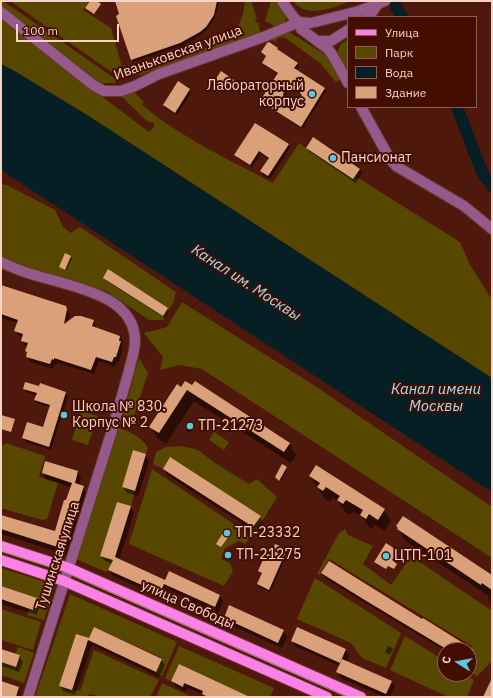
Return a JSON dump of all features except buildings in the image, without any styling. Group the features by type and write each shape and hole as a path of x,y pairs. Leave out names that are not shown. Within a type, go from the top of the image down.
{"main road":[{"name":"улица Свободы","path":"1,546 69,568 361,697"},
{"name":"улица Свободы","path":"1,560 64,581 327,697"}],"street":[{"path":"282,1 294,18 299,22 301,29 328,49 347,81"},
{"path":"368,16 381,3"},
{"name":"Иваньковская улица","path":"1,12 97,88 112,92 121,91 135,86 159,74 266,36 299,22 311,23 360,11 381,3"},
{"path":"314,39 312,28 318,21"},
{"path":"314,39 331,41 347,31"},
{"path":"333,56 334,44 337,38"},
{"path":"362,108 390,159 396,166 464,206 492,229"},
{"name":"Тушинская улица","path":"1,262 31,274 92,292 115,304 130,320 134,333 133,353 114,424 28,697"}],"green space":[{"path":"1,1 117,80 115,83 100,83 91,78 1,8"},
{"path":"10,1 89,1 83,10 111,28 122,67 117,76"},
{"path":"245,1 251,1 257,19 255,19 256,23 258,22 260,31 259,34 140,75 135,73 222,42 236,30 239,25 243,14"},
{"path":"271,1 277,1 287,17 285,23 276,27 265,21"},
{"path":"293,1 344,1 346,3 332,8 311,11 298,6"},
{"path":"1,17 149,132 154,127 154,123 147,121 119,94 134,92 144,102 142,105 173,128 273,183 299,143 353,179 355,176 460,242 469,263 492,300 492,378 87,115 1,64"},
{"path":"286,31 326,55 342,79 336,82 321,64 284,37 278,38 275,42 272,40 275,35"},
{"path":"347,40 347,76 338,53 342,43"},
{"path":"1,184 7,185 55,210 63,227 71,233 80,227 176,292 173,303 163,320 149,320 106,291 21,266 1,257"},
{"path":"182,302 315,386 492,507 492,558 202,369 180,365 160,370 163,357 144,333 167,327"},
{"path":"139,358 148,373 132,422 122,419"},
{"path":"81,411 98,416 88,445 72,440"},
{"path":"117,427 139,437 148,448 146,454 133,450 122,487 135,491 131,506 117,502 100,555 113,560 106,572 76,559"},
{"path":"214,432 229,442 224,450 209,440"},
{"path":"6,443 45,456 39,477 58,483 47,519 42,520 1,508 1,447"},
{"path":"182,446 198,450 215,463 249,484 257,479 277,497 255,533 252,531 260,516 170,458 163,469 153,464 156,452 166,447"},
{"path":"152,469 244,531 249,538 246,544 239,541 225,548 221,559 230,563 233,571 224,586 129,544"},
{"path":"345,529 348,535 373,546 363,564 391,585 411,556 492,611 492,661 477,676 477,642 465,642 329,559 319,575 317,574 339,533"},
{"path":"1,568 55,585 44,620 27,615 29,608 34,610 37,598 1,586"},
{"path":"315,578 401,633 386,668 362,658 351,643 297,619"},
{"path":"70,594 177,642 162,676 155,673 162,658 94,627 89,638 76,634 59,686 80,691 94,650 159,680 150,697 103,697 89,694 88,697 35,697"},
{"path":"1,609 41,622 33,650 1,640"},
{"path":"405,636 437,656 437,682 473,682 467,697 448,697 390,670"},
{"path":"179,646 274,688 270,697 250,697 179,664 171,681 165,678"},
{"path":"18,647 34,653 24,683 1,675 1,662 16,667 20,655 16,653"},
{"path":"162,683 192,697 156,697"}],"water":[{"name":"Канал имени Москвы","path":"1,64 87,115 492,378 492,492 1,170"}],"waterway":[{"path":"394,1 398,11 402,16"},
{"path":"457,108 483,175 492,186"}],"tram line":[{"path":"1,551 60,570 347,697"}],"place":[{"name":"Лабораторный корпус","path":"312,94"},
{"name":"Пансионат","path":"333,158"},
{"name":"Школа № 830. Корпус № 2","path":"64,415"},
{"name":"ТП-21273","path":"190,426"},
{"name":"ТП-23332","path":"227,533"},
{"name":"ТП-21275","path":"228,555"},
{"name":"ЦТП-101","path":"386,556"}],"water label":[{"name":"Канал им. Москвы","path":"246,283"}]}
